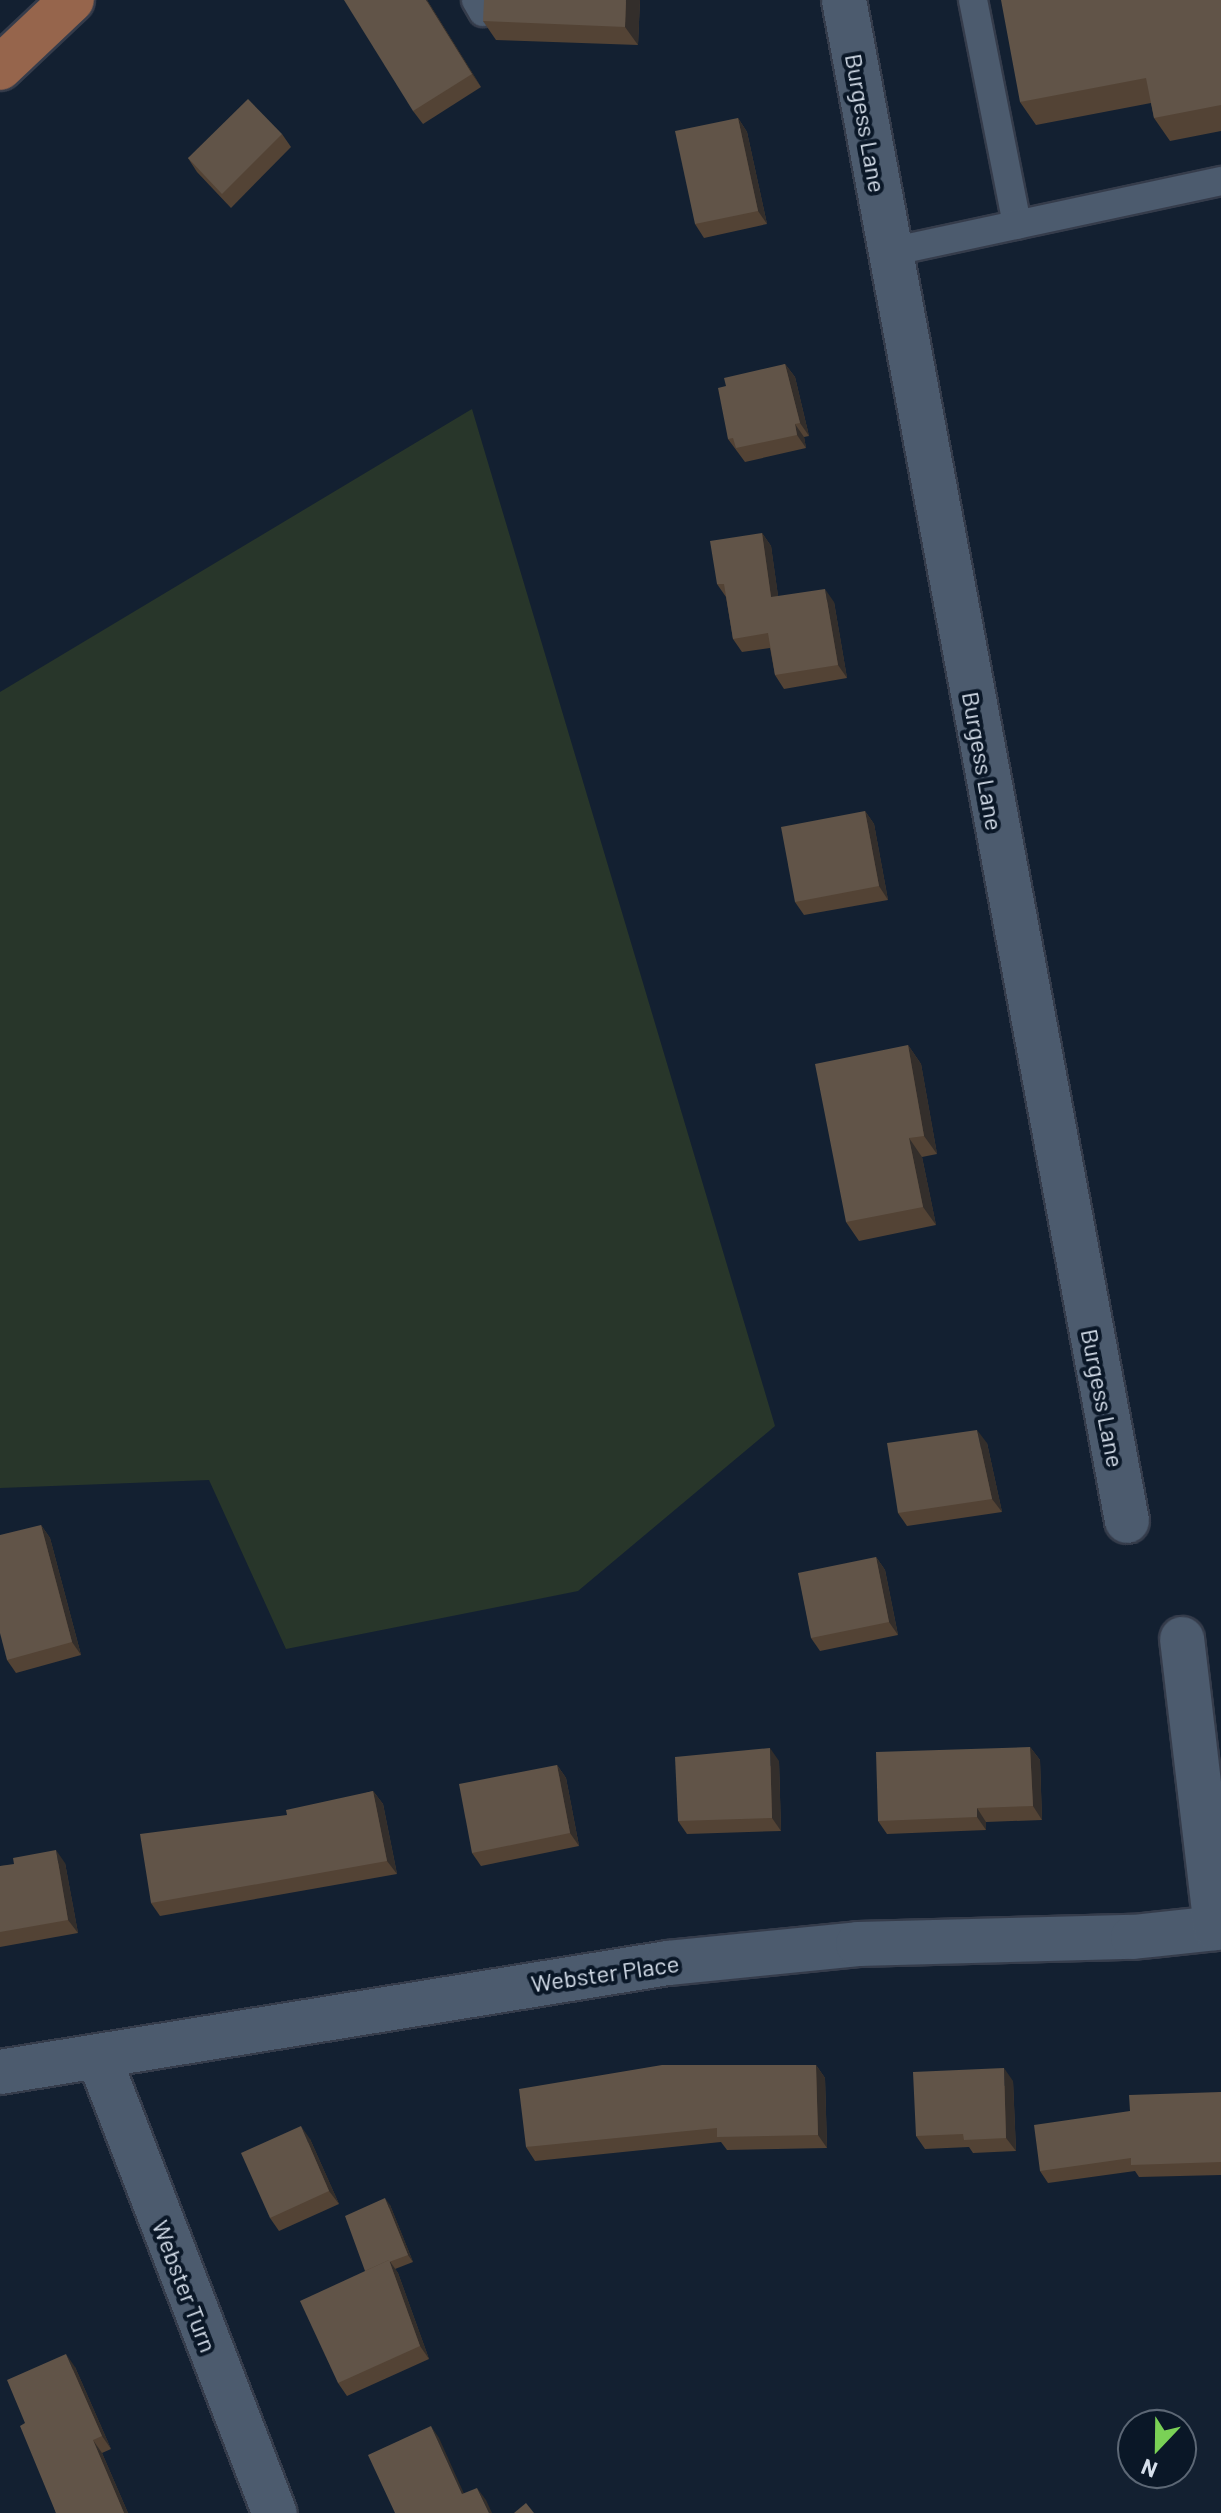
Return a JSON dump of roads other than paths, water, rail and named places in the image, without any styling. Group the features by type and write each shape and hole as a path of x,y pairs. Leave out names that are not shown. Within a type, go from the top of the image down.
{"main road":[{"path":"0,68 72,0"}],"street":[{"name":"Burgess Lane","path":"844,0 1127,1521"},
{"name":"Webster Place","path":"0,2072 99,2058 581,1973 858,1944 1133,1937 1216,1928 1182,1639"},
{"name":"Webster Turn","path":"99,2058 275,2513"}],"lane":[{"path":"973,0 1017,225"},
{"path":"890,252 1221,181"}]}
